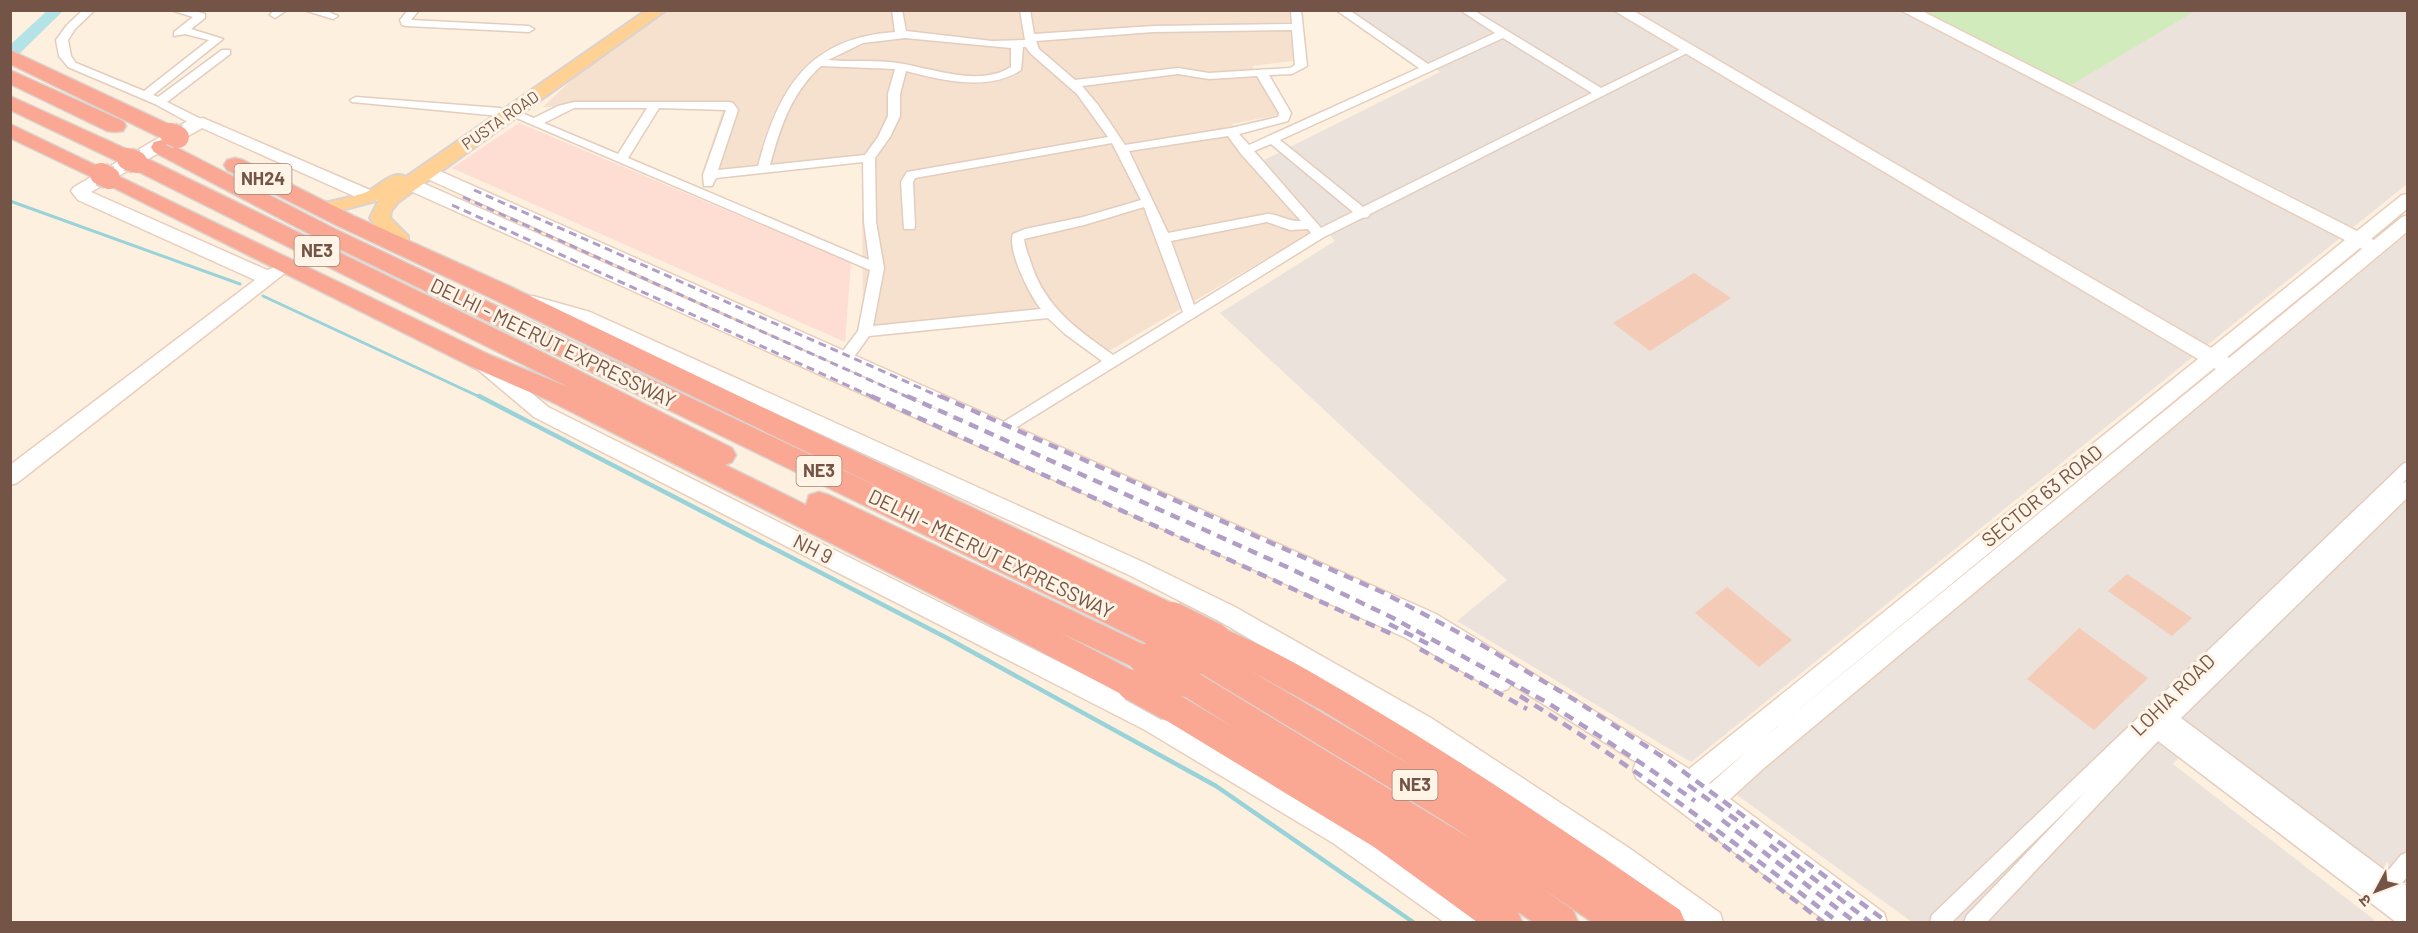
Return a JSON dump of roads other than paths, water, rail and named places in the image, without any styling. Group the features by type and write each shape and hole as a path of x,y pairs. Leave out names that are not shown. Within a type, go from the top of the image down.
{"highway":[{"name":"NH24","path":"10,56 130,114 167,140 398,245"},
{"name":"DELHI - MEERUT EXPRESSWAY","path":"10,76 65,103 167,140 337,239 1146,660"},
{"name":"DELHI - MEERUT EXPRESSWAY","path":"10,102 499,341 808,498 1146,660 1193,670 1453,808 1621,922"},
{"path":"11,130 105,176 278,272 557,393 957,592 1146,660 1193,670 1266,663 1410,748 1551,840 1668,922"},
{"path":"398,245 498,291 1146,660"},
{"name":"DELHI - MEERUT EXPRESSWAY","path":"1193,670 1468,856 1561,922"},
{"path":"1193,670 1386,836 1504,922"}],"main road":[{"name":"PUSTA ROAD","path":"398,245 398,236 383,224 380,214 390,201 506,113 649,10"},
{"name":"PUSTA ROAD","path":"323,209 370,197 388,188 506,113 658,10"}],"street":[{"path":"90,10 71,27 62,40 68,61 72,65 370,197"},
{"path":"176,10 206,13"},
{"path":"309,10 333,16"},
{"path":"414,10 405,20 406,22 529,29"},
{"path":"897,10 901,34"},
{"path":"816,62 845,66 892,65 940,76 972,78 1002,76 1012,73 1017,68 1029,22 1025,10"},
{"path":"1072,84 1178,71 1209,76 1292,71 1301,66 1296,10"},
{"path":"1341,10 1427,68"},
{"path":"1465,10 1601,93"},
{"path":"1620,10 2221,363"},
{"path":"1907,10 2367,244"},
{"path":"145,96 217,39 179,33 206,13"},
{"path":"763,170 781,112 816,62 835,50 856,42 901,34 1025,42 1153,29 1298,27"},
{"path":"1245,151 1502,34"},
{"path":"1025,42 1093,105 1118,144 1148,202 1190,313"},
{"path":"994,434 1190,313 1315,230 1364,214 1689,50"},
{"path":"159,102 226,52"},
{"path":"839,366 865,332 877,268 870,222 870,158 894,116 894,94 901,68"},
{"path":"909,226 907,182 910,175 1118,144 1231,132 1284,119 1286,113 1261,72"},
{"path":"356,100 506,113 621,159 877,268"},
{"path":"534,123 569,106 656,104 731,107 709,175 705,195"},
{"path":"621,159 656,104"},
{"path":"199,123 80,192 278,272"},
{"path":"1231,132 1315,230"},
{"path":"1272,138 1364,214"},
{"path":"709,175 870,158"},
{"path":"418,178 994,434 1414,631 1683,788 1848,922"},
{"name":"SECTOR 63 ROAD","path":"1683,788 1746,752 2367,244 2408,199"},
{"path":"1112,361 1069,330 1050,313 1035,291 1018,243 1018,237 1025,233 1117,212 1148,202"},
{"path":"1163,238 1267,218 1274,218 1290,226 1315,230"},
{"name":"SECTOR 63 ROAD","path":"2367,244 2408,221"},
{"path":"10,477 278,272"},
{"path":"498,291 583,317 1194,598"},
{"path":"865,332 1050,313"},
{"name":"LOHIA ROAD","path":"1939,922 2408,468"},
{"name":"LOHIA ROAD","path":"1974,922 2163,725 2408,487"},
{"path":"1146,660 1189,611 1194,598"},
{"path":"1194,598 1193,670 1342,834 1466,922"},
{"path":"1193,670 1422,726 1620,857 1710,922"},
{"path":"2163,725 2383,891 2405,905"},
{"name":"SECTOR 63 ROAD","path":"1705,805 1746,752"},
{"path":"1705,805 1874,922"},
{"path":"2383,891 2408,861"}],"waterway":[{"path":"10,54 57,10"},
{"path":"10,201 240,284"},
{"path":"263,296 482,398"},
{"path":"479,396 947,638 1216,786 1413,922"}],"railway":[{"path":"474,190 943,398"},
{"path":"463,197 910,398"},
{"path":"452,205 875,398"},
{"path":"871,396 1396,636"},
{"path":"907,396 1287,567 1393,618 1548,703 1695,801"},
{"path":"940,396 1384,593 1480,644 1575,700 1669,761 1887,922"},
{"path":"1389,624 1434,647"},
{"path":"1420,649 1527,709"},
{"path":"1520,696 1602,749 1682,805 1838,922"},
{"path":"1688,785 1749,829"},
{"path":"1722,820 1855,922"},
{"path":"1696,824 1823,922"},
{"path":"1770,845 1870,922"}]}
